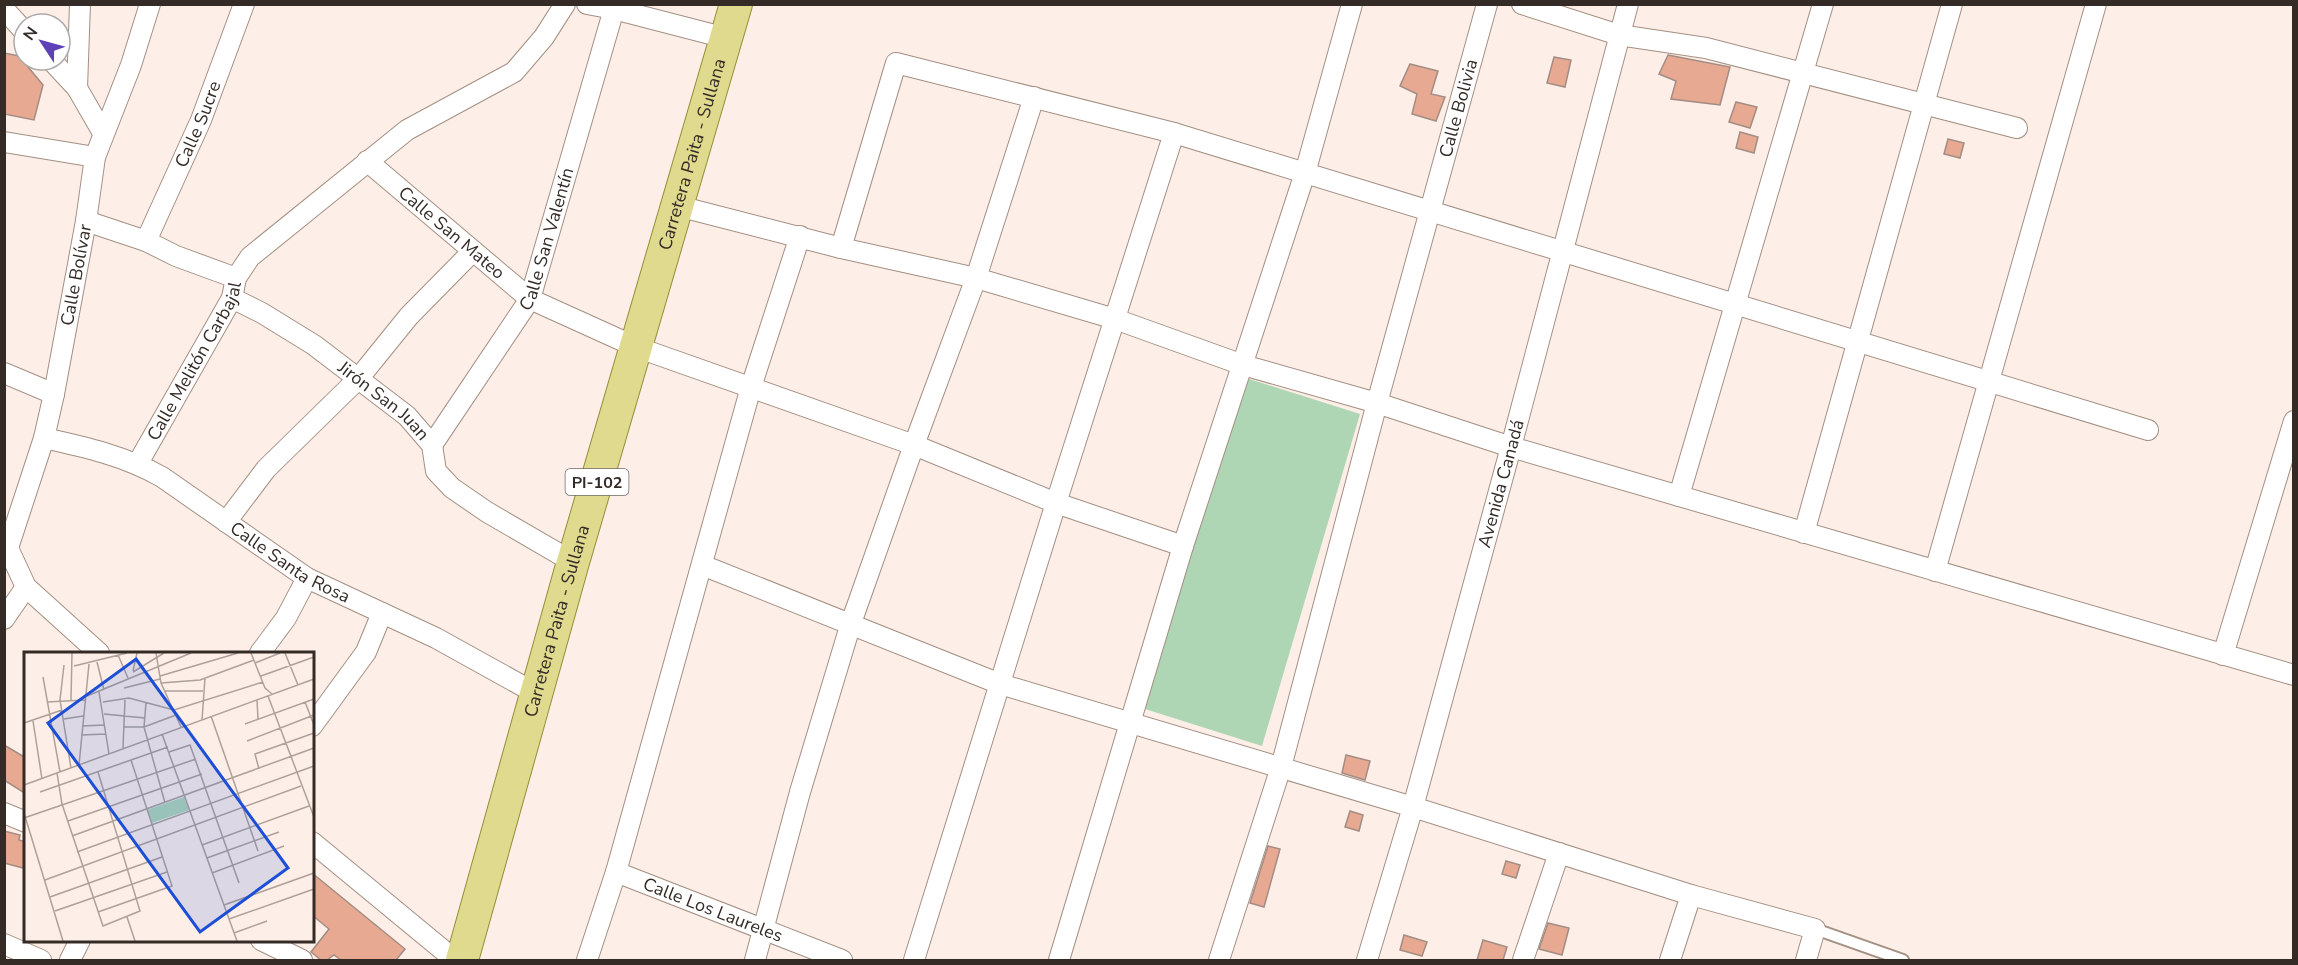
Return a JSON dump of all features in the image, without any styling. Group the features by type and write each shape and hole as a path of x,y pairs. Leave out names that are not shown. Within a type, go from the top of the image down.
{"main road":[{"name":"Carretera Paita - Sullana","path":"462,960 573,562 736,4"}],"street":[{"path":"77,88 80,4"},
{"name":"Calle Bolívar","path":"6,546 44,438 86,221 95,157 131,65 150,4"},
{"name":"Calle Sucre","path":"146,241 201,120 244,4"},
{"name":"Calle Melitón Carbajal","path":"138,463 232,298 236,278 249,257 407,130 514,72 544,37 565,4"},
{"path":"587,4 726,38"},
{"path":"1059,960 1183,546 1305,173 1352,4"},
{"name":"Calle Bolivia","path":"1219,960 1281,767 1377,403 1487,4"},
{"path":"1522,4 1619,35 1706,48 2017,128"},
{"name":"Avenida Canadá","path":"1367,960 1413,807 1512,447 1628,4"},
{"path":"1679,496 1823,4"},
{"path":"1804,533 1952,4"},
{"path":"1935,571 2096,4"},
{"name":"Calle San Valentín","path":"432,445 531,299 614,9"},
{"path":"841,248 897,63 1174,133 2148,430"},
{"path":"62,72 77,88 104,133"},
{"path":"755,960 800,792 851,623 976,278 1034,97"},
{"path":"914,960 1174,133"},
{"path":"4,142 95,157"},
{"name":"Calle San Mateo","path":"367,161 531,299 636,347 914,445 1056,503 1183,546"},
{"path":"678,206 841,248 976,278 1114,319 1243,365 1377,403 1512,447 2294,675"},
{"path":"86,221 146,241 176,256 236,278"},
{"path":"587,960 616,872 751,387 800,236"},
{"path":"226,522 266,469 358,379 409,316 473,251"},
{"name":"Jirón San Juan","path":"232,298 262,313 314,345 407,416 432,445 436,471 452,488 487,512 573,562"},
{"path":"4,373 54,394"},
{"path":"2223,655 2294,421"},
{"name":"Calle Santa Rosa","path":"44,438 94,449 138,463 162,477 307,578 436,638 537,694"},
{"path":"6,546 26,587 98,652"},
{"path":"702,565 1000,684 1413,807 1690,895 1815,929 1806,960"},
{"path":"261,652 286,618 307,578"},
{"path":"4,619 26,587"},
{"path":"314,723 366,652 382,613"},
{"path":"4,813 24,821"},
{"path":"314,844 454,960"},
{"path":"1523,960 1559,853"},
{"name":"Calle Los Laureles","path":"616,872 764,932 842,960"},
{"path":"1670,960 1690,895"},
{"path":"70,960 79,941"},
{"path":"265,941 302,960"},
{"path":"4,944 41,960"}],"lane":[{"path":"1815,929 1903,960"}],"green space":[{"path":"1243,377 1360,414 1262,746 1145,709"}],"building":[{"path":"4,53 12,55 12,72 32,72 43,85 34,120 4,114"},
{"path":"1668,55 1730,67 1720,105 1671,99 1676,81 1659,74"},
{"path":"1554,57 1571,60 1565,87 1547,83"},
{"path":"1410,64 1438,71 1431,94 1445,97 1436,121 1412,114 1417,94 1400,86"},
{"path":"1736,102 1757,107 1750,128 1729,122"},
{"path":"1740,132 1758,137 1754,153 1736,148"},
{"path":"1948,139 1964,143 1960,158 1944,154"},
{"path":"4,745 24,757 24,793 4,780"},
{"path":"1346,755 1370,761 1365,780 1342,773"},
{"path":"1350,811 1363,815 1359,831 1345,827"},
{"path":"4,831 20,835 19,840 24,841 23,868 4,863"},
{"path":"1268,846 1280,849 1264,907 1250,903"},
{"path":"1506,861 1520,865 1516,878 1502,874"},
{"path":"314,875 405,949 396,960 341,960 334,955 327,960 321,960 311,952 329,929 314,917"},
{"path":"1548,923 1569,928 1562,955 1539,949"},
{"path":"1404,935 1427,942 1422,956 1400,950"},
{"path":"1483,940 1507,947 1503,960 1477,960"}]}
